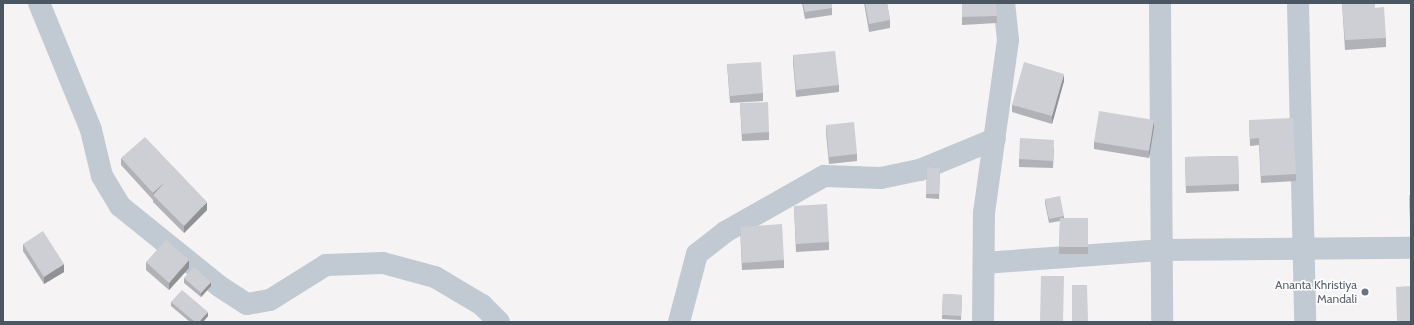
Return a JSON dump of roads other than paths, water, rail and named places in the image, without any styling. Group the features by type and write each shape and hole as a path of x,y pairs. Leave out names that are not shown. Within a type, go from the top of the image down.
{"street":[{"path":"39,3 91,130 102,176 120,206 219,286 247,304 270,300 326,265 383,263 435,277 482,305 499,322"},
{"path":"983,322 984,213 1008,40 1004,3"},
{"path":"1160,3 1160,250 1162,322"},
{"path":"1298,3 1301,251 1305,322"},
{"path":"679,322 697,254 726,232 824,176 881,178 920,170 995,139"},
{"path":"984,263 1160,250 1301,251 1411,248"}],"place":[{"name":"Ananta Khristiya Mandali","path":"1365,292"}]}
